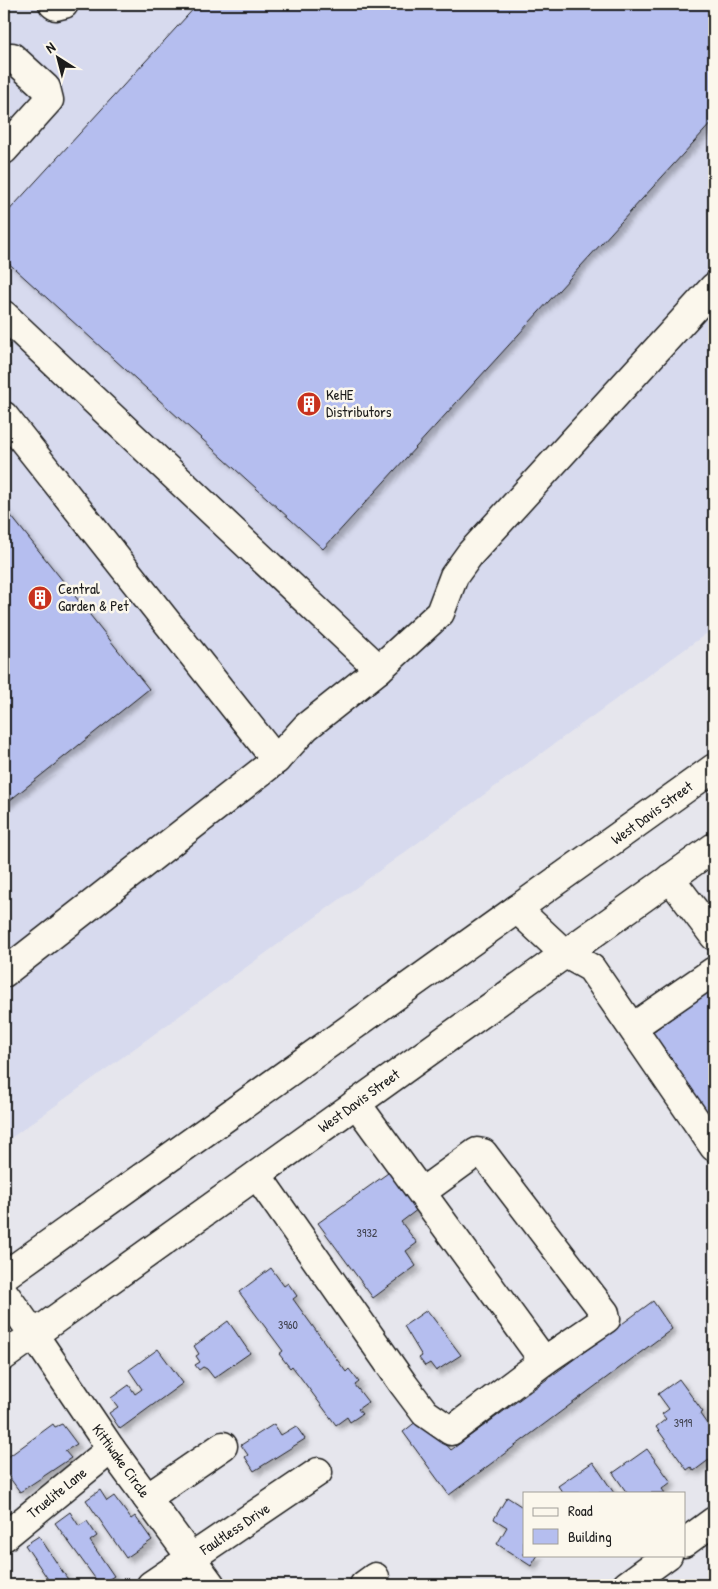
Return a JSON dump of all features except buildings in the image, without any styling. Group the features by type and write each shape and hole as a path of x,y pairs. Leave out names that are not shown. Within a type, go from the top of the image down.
{"main road":[{"path":"53,4 56,6 64,4"},
{"path":"4,56 12,58 46,88 49,100 4,150"},
{"path":"4,973 276,760 306,727 379,669 440,613 454,576 470,554 714,287"},
{"path":"4,315 379,669"},
{"path":"4,416 276,760"},
{"name":"West Davis Street","path":"4,1276 714,768"},
{"name":"West Davis Street","path":"4,1356 714,847"},
{"path":"670,878 714,936"},
{"path":"516,909 564,953 592,968 714,1147"},
{"path":"633,1027 714,971"},
{"path":"356,1103 544,1361"},
{"path":"257,1174 425,1413 451,1431 544,1361 606,1319 605,1313 483,1153 477,1152 422,1192"},
{"name":"Kittiwake Circle","path":"4,1293 34,1334 111,1449 190,1559 211,1585"},
{"path":"147,1498 223,1446"},
{"name":"Truelite Lane","path":"5,1533 111,1449"},
{"name":"Faultless Drive","path":"151,1585 318,1472"},
{"path":"686,1542 714,1521"},
{"path":"627,1585 667,1556"}],"shaded area":[{"path":"4,4 714,4 714,628 4,1143"}],"place":[{"name":"KeHE Distributors","path":"309,404"},
{"name":"Central Garden & Pet","path":"40,598"}]}
